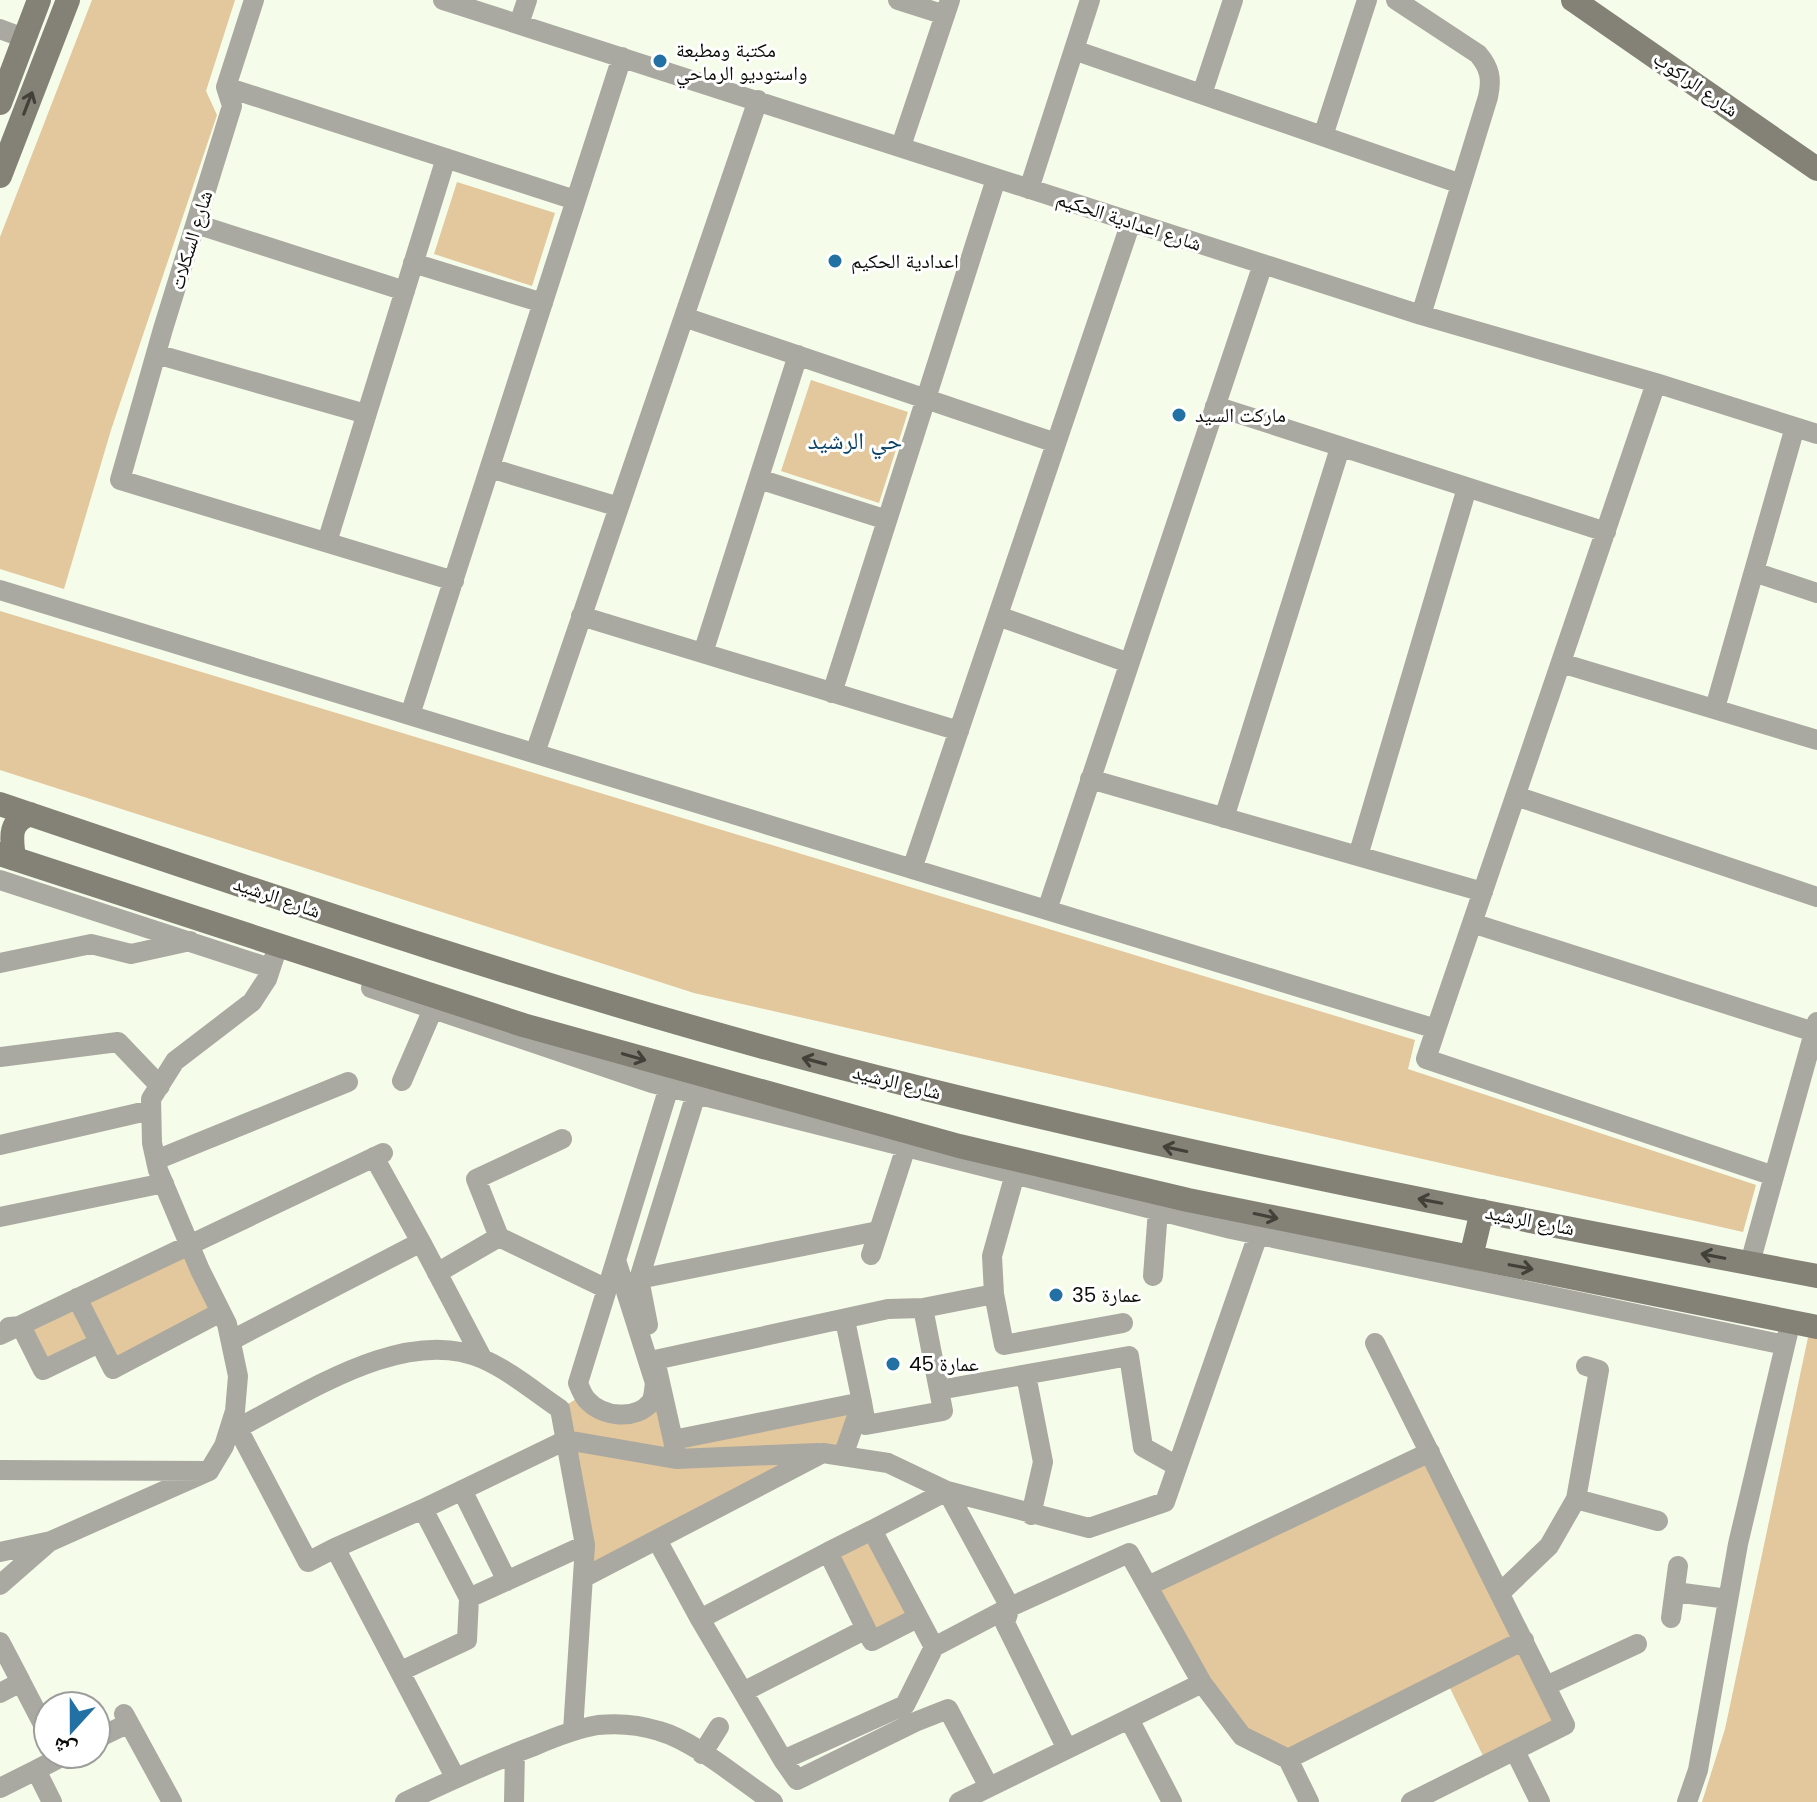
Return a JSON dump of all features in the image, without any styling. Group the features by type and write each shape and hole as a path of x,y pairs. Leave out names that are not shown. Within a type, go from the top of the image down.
{"street":[{"path":"0,103 39,0"},
{"path":"0,176 68,0"},
{"name":"شارع السكلات","path":"254,0 226,87 232,106 120,480 327,542"},
{"name":"شارع اعدادية الحكيم","path":"443,0 1421,315 1656,383 1817,434"},
{"path":"519,24 527,0"},
{"path":"898,0 947,8 901,146"},
{"path":"1029,189 1090,0"},
{"path":"1202,94 1233,0"},
{"path":"1323,136 1367,0"},
{"path":"1396,0 1478,54 1487,65 1490,76 1488,97 1421,315"},
{"name":"شارع الراكوب","path":"1573,0 1817,169"},
{"path":"0,29 24,38"},
{"path":"1074,50 1461,184"},
{"path":"410,715 622,57"},
{"path":"226,87 575,200"},
{"path":"535,753 758,100"},
{"path":"446,158 327,542 454,581"},
{"path":"832,693 996,179"},
{"path":"912,869 1131,222"},
{"path":"196,224 405,291"},
{"path":"413,263 543,303"},
{"path":"1047,910 1263,264"},
{"path":"684,317 1056,443"},
{"path":"156,354 366,414"},
{"path":"703,653 798,355"},
{"path":"1656,383 1426,1059 1774,1176"},
{"path":"1215,406 1606,532"},
{"path":"1715,708 1795,427"},
{"path":"1224,818 1340,448"},
{"path":"490,468 619,507"},
{"path":"759,479 887,520"},
{"path":"1358,856 1467,488"},
{"path":"1754,572 1817,593"},
{"path":"0,590 1436,1029"},
{"path":"581,616 959,731"},
{"path":"998,616 1129,663"},
{"path":"1561,663 1817,740"},
{"path":"1090,779 1483,892"},
{"path":"1516,796 1817,897"},
{"name":"شارع الرشيد","path":"0,804 449,954 731,1038 1102,1133 1817,1276"},
{"path":"5,859 12,830 19,820 30,814"},
{"path":"5,859 272,962"},
{"path":"5,859 523,1025 826,1111 1091,1179 1471,1257 1788,1333"},
{"path":"0,880 190,941 433,1009 669,1087 1258,1235 1788,1333 1817,1327"},
{"path":"1472,923 1816,1027 1750,1263"},
{"path":"0,963 91,944 131,954 190,941"},
{"path":"0,1552 51,1541 209,1471 233,1431 238,1376 232,1340 156,1160 152,1143 151,1099 175,1061 252,1002 267,979 272,962"},
{"path":"402,1081 433,1009"},
{"path":"0,1057 118,1042 160,1086"},
{"path":"156,1160 348,1082"},
{"path":"616,1260 655,1383 653,1400 642,1410 624,1415 608,1413 587,1401 578,1383 669,1087"},
{"path":"674,1449 639,1279 696,1094"},
{"path":"0,1145 151,1110"},
{"path":"562,1139 476,1179 499,1237 607,1289"},
{"path":"871,1255 906,1147"},
{"path":"0,1335 379,1155 482,1358"},
{"path":"1015,1174 992,1256 994,1294 1004,1345 1123,1323"},
{"path":"0,1217 164,1183"},
{"path":"1153,1276 1158,1210"},
{"path":"1471,1257 1482,1211"},
{"path":"639,1279 878,1231"},
{"path":"233,1431 308,1562 566,1440 674,1449 833,1454 888,1463 947,1491 1089,1528 1165,1502 1258,1235"},
{"path":"437,1273 499,1237"},
{"path":"232,1340 421,1242"},
{"path":"655,1360 888,1309 923,1308 994,1294"},
{"path":"77,1298 113,1369 221,1312"},
{"path":"845,1320 866,1425 943,1411 923,1308"},
{"path":"0,1327 21,1326"},
{"path":"21,1326 43,1370 99,1343"},
{"path":"1687,1802 1698,1770 1738,1544 1788,1333"},
{"path":"1375,1343 1565,1725 1411,1802"},
{"path":"233,1431 368,1362 436,1348 482,1358 560,1409 585,1545 573,1731"},
{"path":"939,1390 1129,1356 1143,1447 1177,1466"},
{"path":"1500,1593 1549,1546 1576,1499 1599,1370 1586,1366"},
{"path":"1026,1375 1043,1462 1031,1515"},
{"path":"560,1409 584,1394"},
{"path":"674,1449 862,1402"},
{"path":"583,1578 833,1454 862,1402"},
{"path":"1148,1586 1430,1452"},
{"path":"0,1470 209,1471"},
{"path":"462,1490 507,1581"},
{"path":"700,1619 947,1491"},
{"path":"947,1491 1010,1607 1005,1623 1067,1749"},
{"path":"1576,1499 1658,1521"},
{"path":"401,1671 467,1640 469,1598 423,1509"},
{"path":"872,1530 934,1647"},
{"path":"657,1540 700,1619 797,1780 948,1709 989,1787"},
{"path":"0,1585 51,1541"},
{"path":"469,1598 585,1545"},
{"path":"335,1548 455,1777"},
{"path":"828,1552 872,1641 917,1618"},
{"path":"783,1760 905,1705 934,1647 1010,1607 1129,1553 1202,1683 1242,1736 1288,1759 1309,1802"},
{"path":"1671,1618 1678,1566"},
{"path":"1675,1592 1728,1599"},
{"path":"743,1692 866,1629"},
{"path":"1288,1759 1524,1640"},
{"path":"0,1642 32,1703"},
{"path":"1546,1686 1637,1644"},
{"path":"0,1693 21,1682"},
{"path":"959,1802 1202,1683"},
{"path":"112,1728 126,1718 172,1802"},
{"path":"1129,1719 1172,1802"},
{"path":"405,1802 455,1777 515,1753 573,1731 601,1725 659,1731 681,1740 763,1799"},
{"path":"702,1754 719,1727"},
{"path":"1515,1751 1540,1802"},
{"path":"514,1802 515,1753"},
{"path":"0,1788 36,1770 52,1802"}],"shaded area":[{"path":"92,0 235,0 206,91 217,115 111,430 64,589 0,569 0,237"},
{"path":"457,182 555,213 532,286 434,254"},
{"path":"811,380 908,412 879,503 781,471"},
{"path":"0,611 1415,1040 1408,1069 1756,1185 1743,1232 694,993 0,770"},
{"path":"190,1244 221,1312 113,1369 99,1343 43,1370 21,1326"},
{"path":"1810,1328 1817,1330 1817,1802 1702,1802 1725,1729"},
{"path":"584,1394 608,1413 653,1399 673,1439 862,1402 843,1456 823,1453 583,1578 560,1409"},
{"path":"1430,1452 1565,1725 1486,1762 1445,1678 1288,1759 1242,1736 1148,1586"},
{"path":"872,1530 917,1618 872,1641 828,1552"}],"place":[{"name":"مكتبة ومطبعة واستوديو الرماحي","path":"660,61"},
{"name":"اعدادية الحكيم","path":"835,261"},
{"name":"ماركت السيد","path":"1179,415"},
{"name":"عمارة 35","path":"1056,1295"},
{"name":"عمارة 45","path":"893,1364"}],"district":[{"name":"حي الرشيد","path":"855,441"}]}
